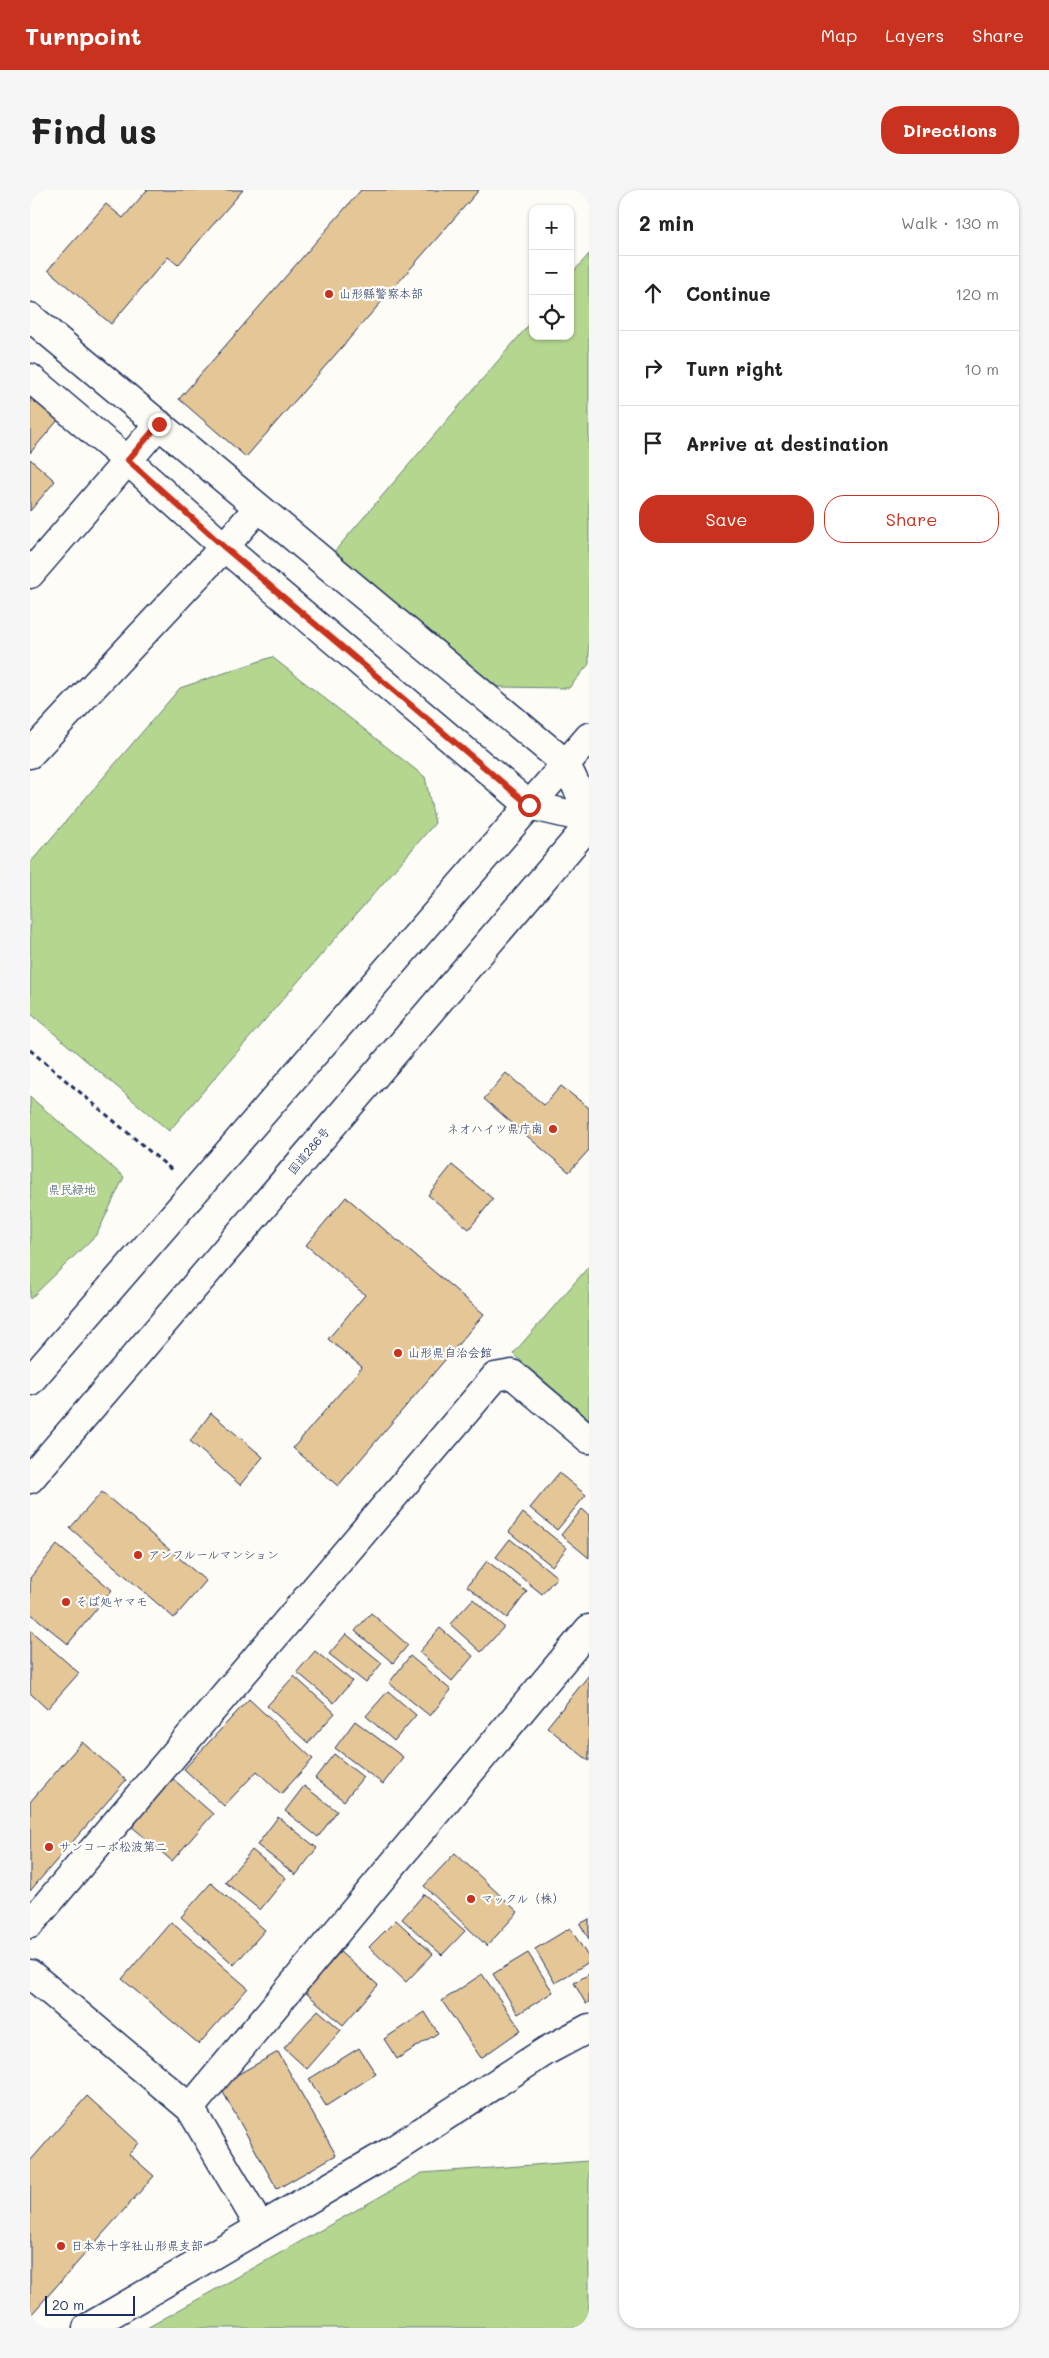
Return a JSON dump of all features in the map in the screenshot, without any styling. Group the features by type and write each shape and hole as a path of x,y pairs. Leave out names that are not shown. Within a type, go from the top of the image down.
{"main road":[{"path":"30,317 565,763 589,812"},
{"path":"30,378 128,460 224,547 529,805 589,819"},
{"path":"30,574 159,424"},
{"path":"30,754 224,547 258,508"},
{"path":"30,1381 589,737"},
{"name":"国道286号","path":"30,1479 589,825"},
{"path":"30,1924 495,1377 512,1374 589,1439"},
{"path":"190,2108 589,1629"},
{"path":"30,1974 190,2108 260,2227"},
{"path":"88,2328 390,2152 546,2052 589,2028"}],"path":[{"path":"30,1050 195,1189"}],"green space":[{"path":"589,254 589,664 569,688 497,687 334,552 529,325 529,340 574,340 574,271"},
{"path":"272,657 425,777 435,823 169,1131 30,1013 30,863 180,688"},
{"name":"県民緑地","path":"30,1097 124,1177 97,1234 30,1299"},
{"path":"589,1266 589,1419 513,1354"},
{"path":"589,2161 589,2328 147,2328 422,2173"}],"building":[{"path":"147,190 243,190 178,265 168,257 111,324 48,270 106,204 123,218"},
{"name":"山形縣警察本部","path":"361,190 479,190 246,457 179,399"},
{"path":"30,394 59,419 30,453"},
{"path":"30,459 55,481 30,511"},
{"name":"ネオハイツ県庁南","path":"506,1073 544,1105 561,1086 589,1108 589,1150 569,1172 484,1099"},
{"path":"452,1165 493,1199 469,1229 428,1195"},
{"name":"山形県自治会館","path":"346,1197 484,1314 338,1486 293,1448 362,1367 328,1339 365,1295 306,1245"},
{"path":"211,1413 263,1457 240,1485 190,1441"},
{"path":"559,1473 586,1495 557,1530 530,1508"},
{"name":"アンフルールマンション","path":"102,1492 206,1581 174,1618 70,1528"},
{"path":"582,1509 589,1515 589,1558 561,1535"},
{"path":"523,1513 567,1548 552,1566 509,1532"},
{"path":"510,1539 557,1577 542,1594 496,1557"},
{"name":"そば処ヤマモ","path":"57,1545 112,1590 68,1644 30,1613 30,1578"},
{"path":"487,1561 527,1592 507,1618 467,1586"},
{"path":"473,1599 504,1627 481,1652 450,1624"},
{"path":"371,1613 408,1645 393,1663 355,1631"},
{"path":"440,1628 473,1656 452,1681 419,1652"},
{"path":"30,1630 79,1673 47,1709 30,1693"},
{"path":"346,1634 382,1663 366,1683 329,1654"},
{"path":"315,1651 352,1681 334,1703 297,1672"},
{"path":"410,1656 451,1690 430,1716 389,1683"},
{"path":"589,1675 589,1761 547,1727"},
{"path":"294,1676 335,1713 308,1743 267,1706"},
{"path":"388,1691 416,1715 394,1741 366,1716"},
{"path":"249,1699 313,1759 281,1794 257,1771 224,1806 184,1769"},
{"path":"355,1721 403,1757 383,1784 335,1748"},
{"name":"サンコーポ松波第二","path":"82,1742 126,1780 30,1891 30,1802"},
{"path":"334,1754 363,1777 344,1801 315,1778"},
{"path":"172,1778 213,1814 172,1861 130,1825"},
{"path":"304,1786 337,1811 318,1837 285,1811"},
{"path":"278,1817 317,1848 296,1875 257,1845"},
{"path":"252,1850 286,1878 260,1910 225,1882"},
{"name":"マックル（株）","path":"455,1853 518,1912 487,1946 424,1886"},
{"path":"211,1883 265,1930 234,1965 181,1917"},
{"path":"424,1894 465,1931 442,1955 402,1919"},
{"path":"589,1919 589,1939 580,1924"},
{"path":"396,1920 433,1954 406,1982 369,1947"},
{"path":"171,1922 248,1988 199,2044 122,1979"},
{"path":"570,1928 589,1958 589,1962 555,1983 535,1949"},
{"path":"340,1952 378,1985 343,2025 305,1992"},
{"path":"528,1953 553,1992 518,2014 493,1974"},
{"path":"482,1974 521,2030 481,2058 442,2001"},
{"path":"589,1974 589,2002 586,2004 574,1983"},
{"path":"318,2010 341,2030 307,2069 284,2048"},
{"path":"425,2012 438,2033 397,2059 384,2039"},
{"path":"359,2048 376,2074 326,2106 309,2079"},
{"path":"278,2052 336,2155 277,2189 219,2085"},
{"name":"日本赤十字社山形県支部","path":"87,2096 139,2143 129,2154 154,2176 30,2316 30,2161"}],"place":[{"name":"山形縣警察本部","path":"329,294"},
{"name":"ネオハイツ県庁南","path":"553,1129"},
{"name":"山形県自治会館","path":"398,1353"},
{"name":"アンフルールマンション","path":"138,1555"},
{"name":"そば処ヤマモ","path":"66,1602"},
{"name":"サンコーポ松波第二","path":"49,1847"},
{"name":"マックル（株）","path":"471,1899"},
{"name":"日本赤十字社山形県支部","path":"61,2246"}],"route":[{"path":"159,424 128,460 224,547 529,805"}]}
